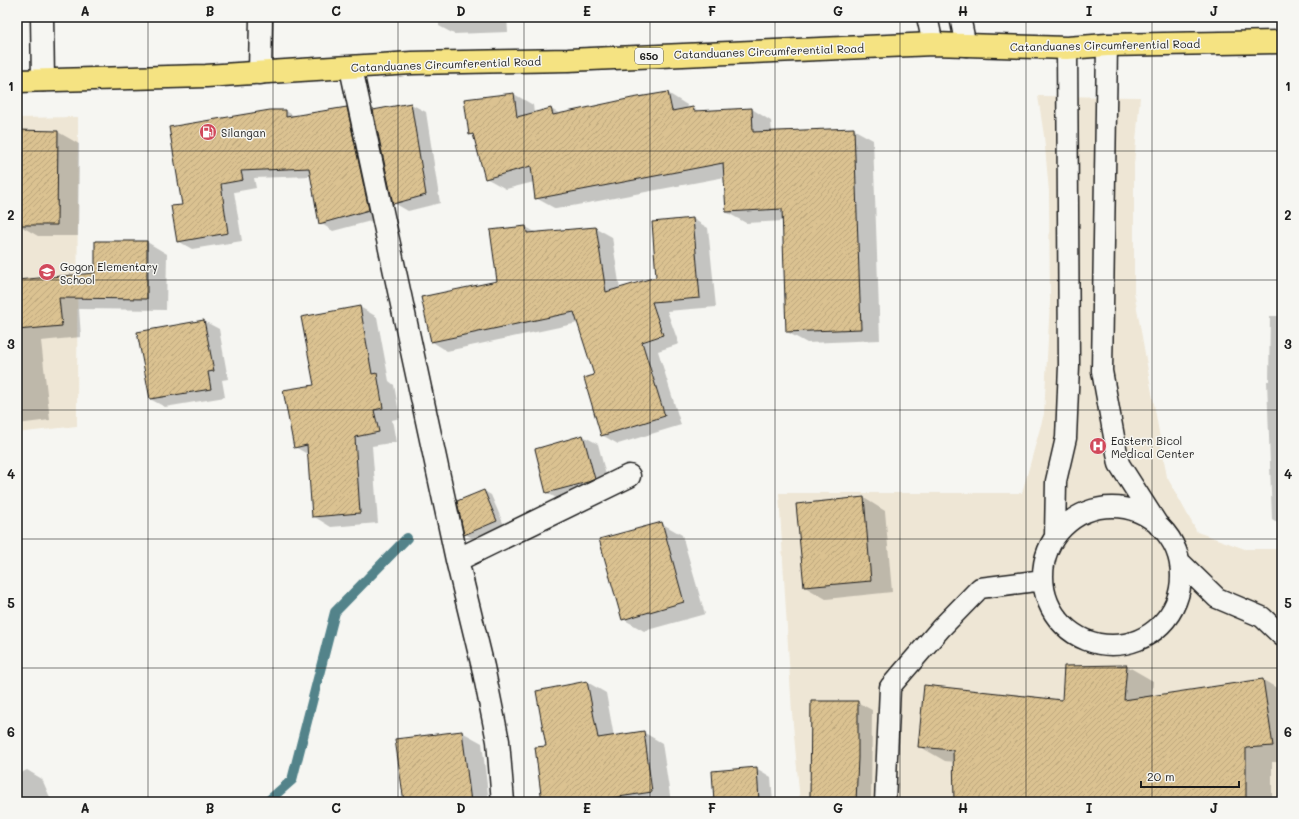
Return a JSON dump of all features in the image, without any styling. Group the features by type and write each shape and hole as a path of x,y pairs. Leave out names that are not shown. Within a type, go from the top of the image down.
{"main road":[{"name":"Catanduanes Circumferential Road","path":"17,81 198,76 351,68 412,63 568,60 933,44 1067,48 1106,45 1282,42"}],"street":[{"path":"42,17 42,80"},
{"path":"260,73 261,17"},
{"path":"351,68 457,560 483,667 496,733 503,802"},
{"path":"457,560 629,476"}],"lane":[{"path":"927,17 933,44"},
{"path":"960,17 966,46"},
{"path":"1106,45 1102,371 1119,464 1158,525 1173,542 1181,563 1181,586 1174,607 1161,626 1142,639 1120,645 1098,644 1077,636 1060,621 1048,602 1043,580 1046,558 1055,537 1071,520 1092,510 1116,507 1139,512 1158,525"},
{"path":"1055,537 1056,481 1066,438 1069,366 1067,48"},
{"path":"1181,563 1217,598 1262,617 1282,636"},
{"path":"885,802 890,687 941,628 980,588 1043,580"}],"shaded area":[{"name":"Eastern Bicol Medical Center","path":"1038,96 1140,97 1134,164 1134,292 1167,477 1197,532 1245,549 1282,549 1282,802 800,802 792,713 779,493 1022,493 1044,414 1050,302 1049,192 1044,136"},
{"name":"Gogon Elementary School","path":"78,117 77,426 17,433 17,118"}],"building":[{"path":"668,92 672,111 693,107 694,111 752,108 753,132 854,128 861,329 786,332 782,209 726,212 723,163 535,199 531,166 485,179 473,134 469,135 464,99 514,93 517,117 551,108 553,115"},
{"path":"411,103 426,195 393,204 373,110"},
{"path":"347,107 369,210 319,224 309,168 241,171 243,180 221,184 228,233 177,242 171,206 182,205 169,127 270,110 286,110 286,117"},
{"path":"17,130 58,131 57,225 17,225"},
{"path":"693,218 700,298 652,302 663,335 642,342 665,416 601,436 584,378 594,375 574,312 431,342 421,297 497,281 490,230 526,226 527,233 596,227 606,292 656,277 652,222"},
{"path":"95,241 147,241 147,299 59,298 62,326 17,330 17,280 95,273"},
{"path":"360,306 372,374 377,373 383,408 374,410 379,432 355,437 360,513 312,517 307,445 294,448 283,390 314,385 301,317"},
{"path":"204,320 214,371 208,372 211,389 150,399 137,332"},
{"path":"583,435 595,479 546,493 535,449"},
{"path":"484,490 497,521 464,535 457,501"},
{"path":"864,497 871,581 804,587 796,504"},
{"path":"662,522 684,602 622,620 599,539"},
{"path":"1127,665 1124,700 1263,679 1273,746 1246,748 1246,802 954,802 953,750 918,747 924,685 1062,700 1064,666"},
{"path":"587,681 598,738 644,731 652,792 585,802 542,802 535,747 546,746 536,691"},
{"path":"811,701 858,701 856,802 810,802"},
{"path":"462,731 471,802 404,802 395,739"},
{"path":"757,767 759,802 714,802 712,771"}],"waterway":[{"path":"267,802 292,780 335,612 407,538"}],"place":[{"name":"Silangan","path":"208,132"},
{"name":"Gogon Elementary School","path":"47,272"},
{"name":"Eastern Bicol Medical Center","path":"1098,446"}]}
